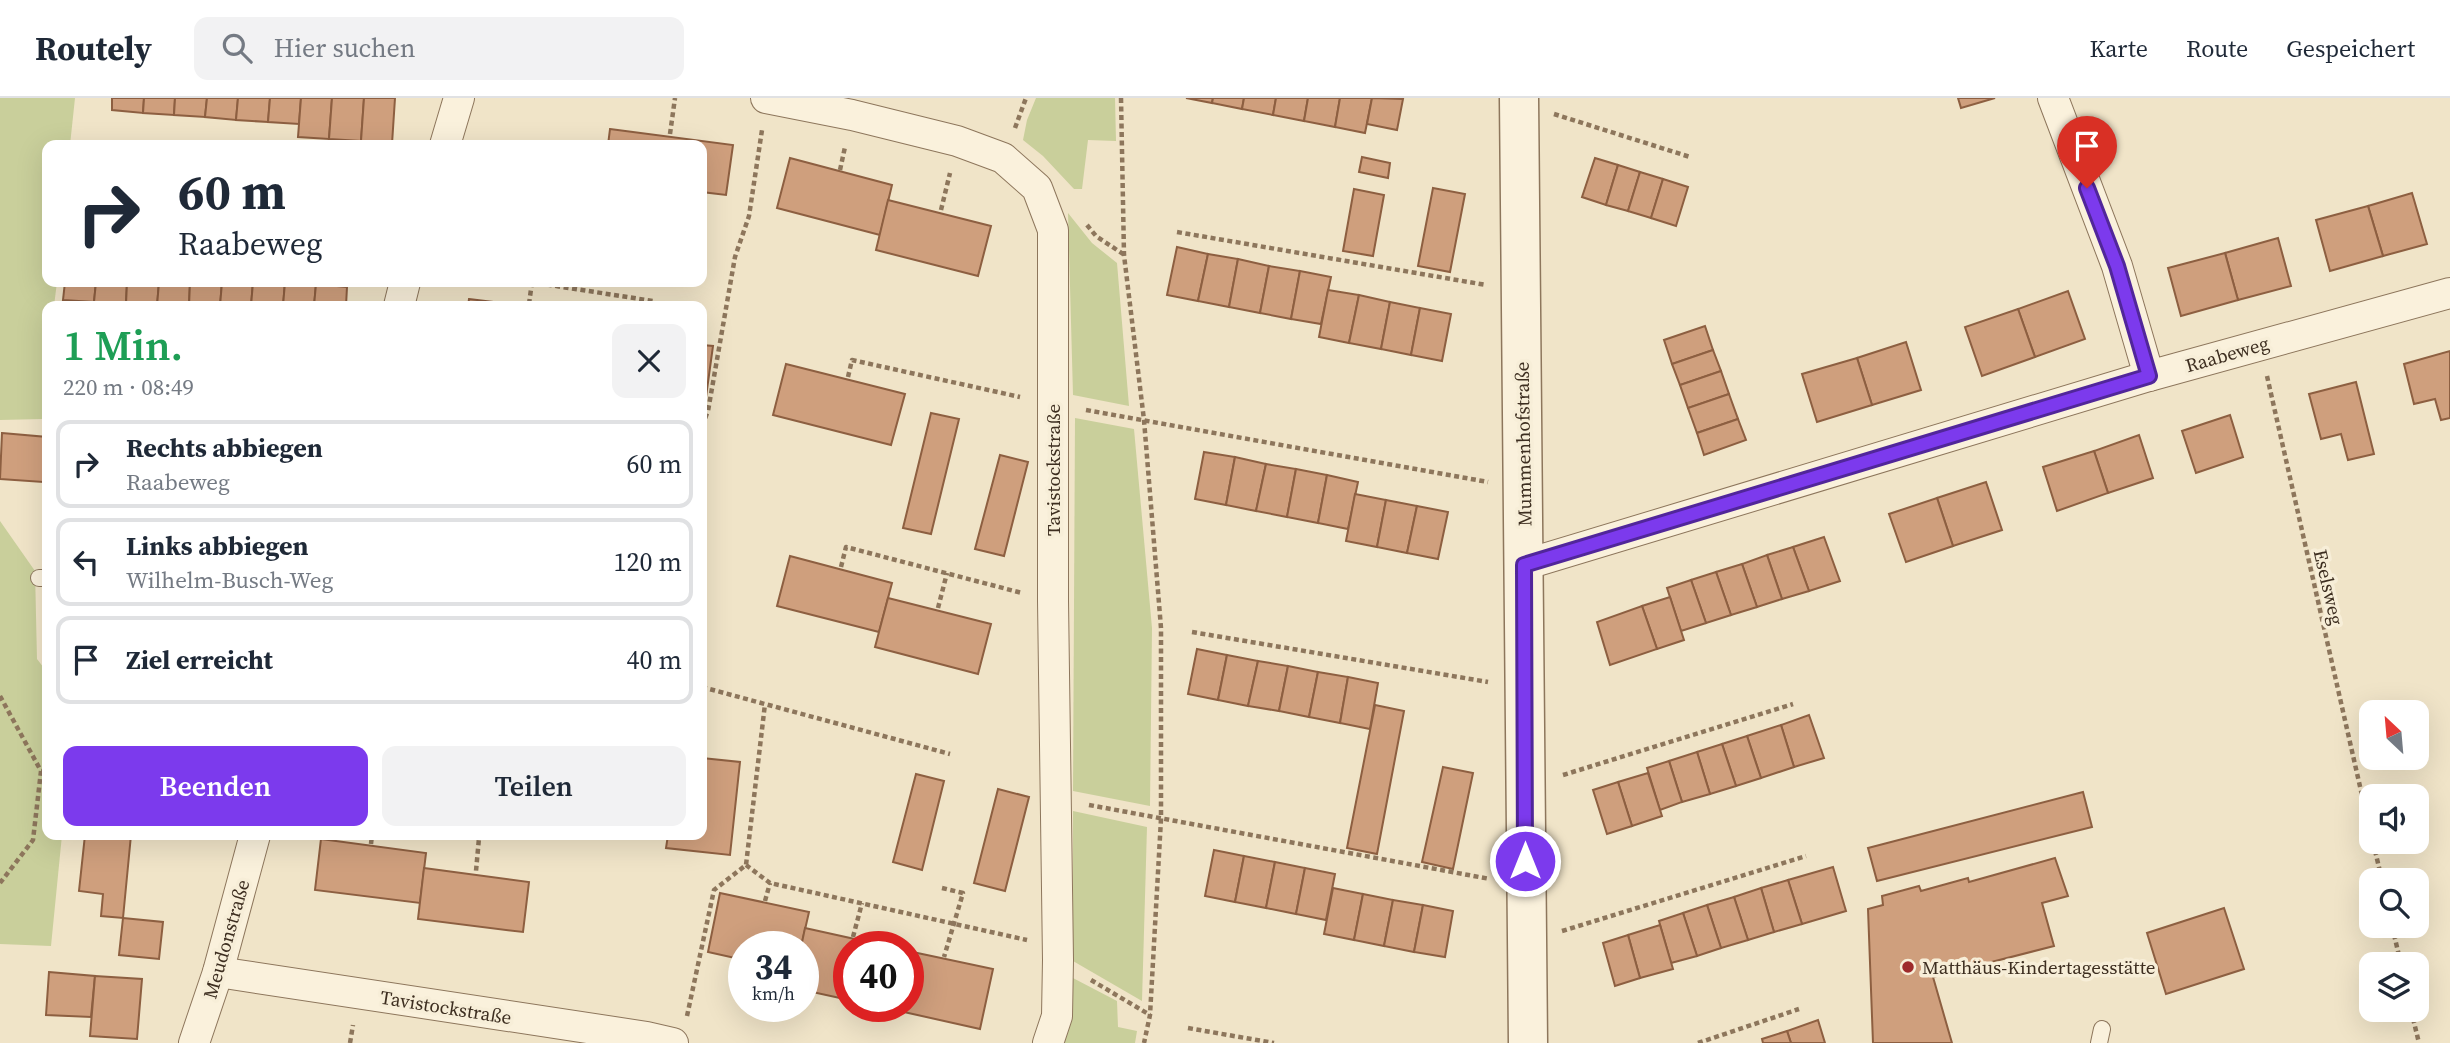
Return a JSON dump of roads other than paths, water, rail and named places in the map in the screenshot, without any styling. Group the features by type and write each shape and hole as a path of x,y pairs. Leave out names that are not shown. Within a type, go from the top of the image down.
{"street":[{"path":"446,140 459,98"},
{"name":"Tavistockstraße","path":"766,98 852,115 957,141 1003,158 1037,188 1053,230 1053,601 1058,954 1057,1016 1048,1043"},
{"path":"2053,98 2117,266 2149,376"},
{"name":"Mummenhofstraße","path":"1519,100 1528,1043"},
{"name":"Raabeweg","path":"1524,565 2149,376 2450,293"},
{"name":"Meudonstraße","path":"194,1043 218,972 255,840"},
{"name":"Tavistockstraße","path":"218,972 647,1037 680,1030"}],"place":[{"name":"Matthäus-Kindertagesstätte","path":"1908,967"}]}
